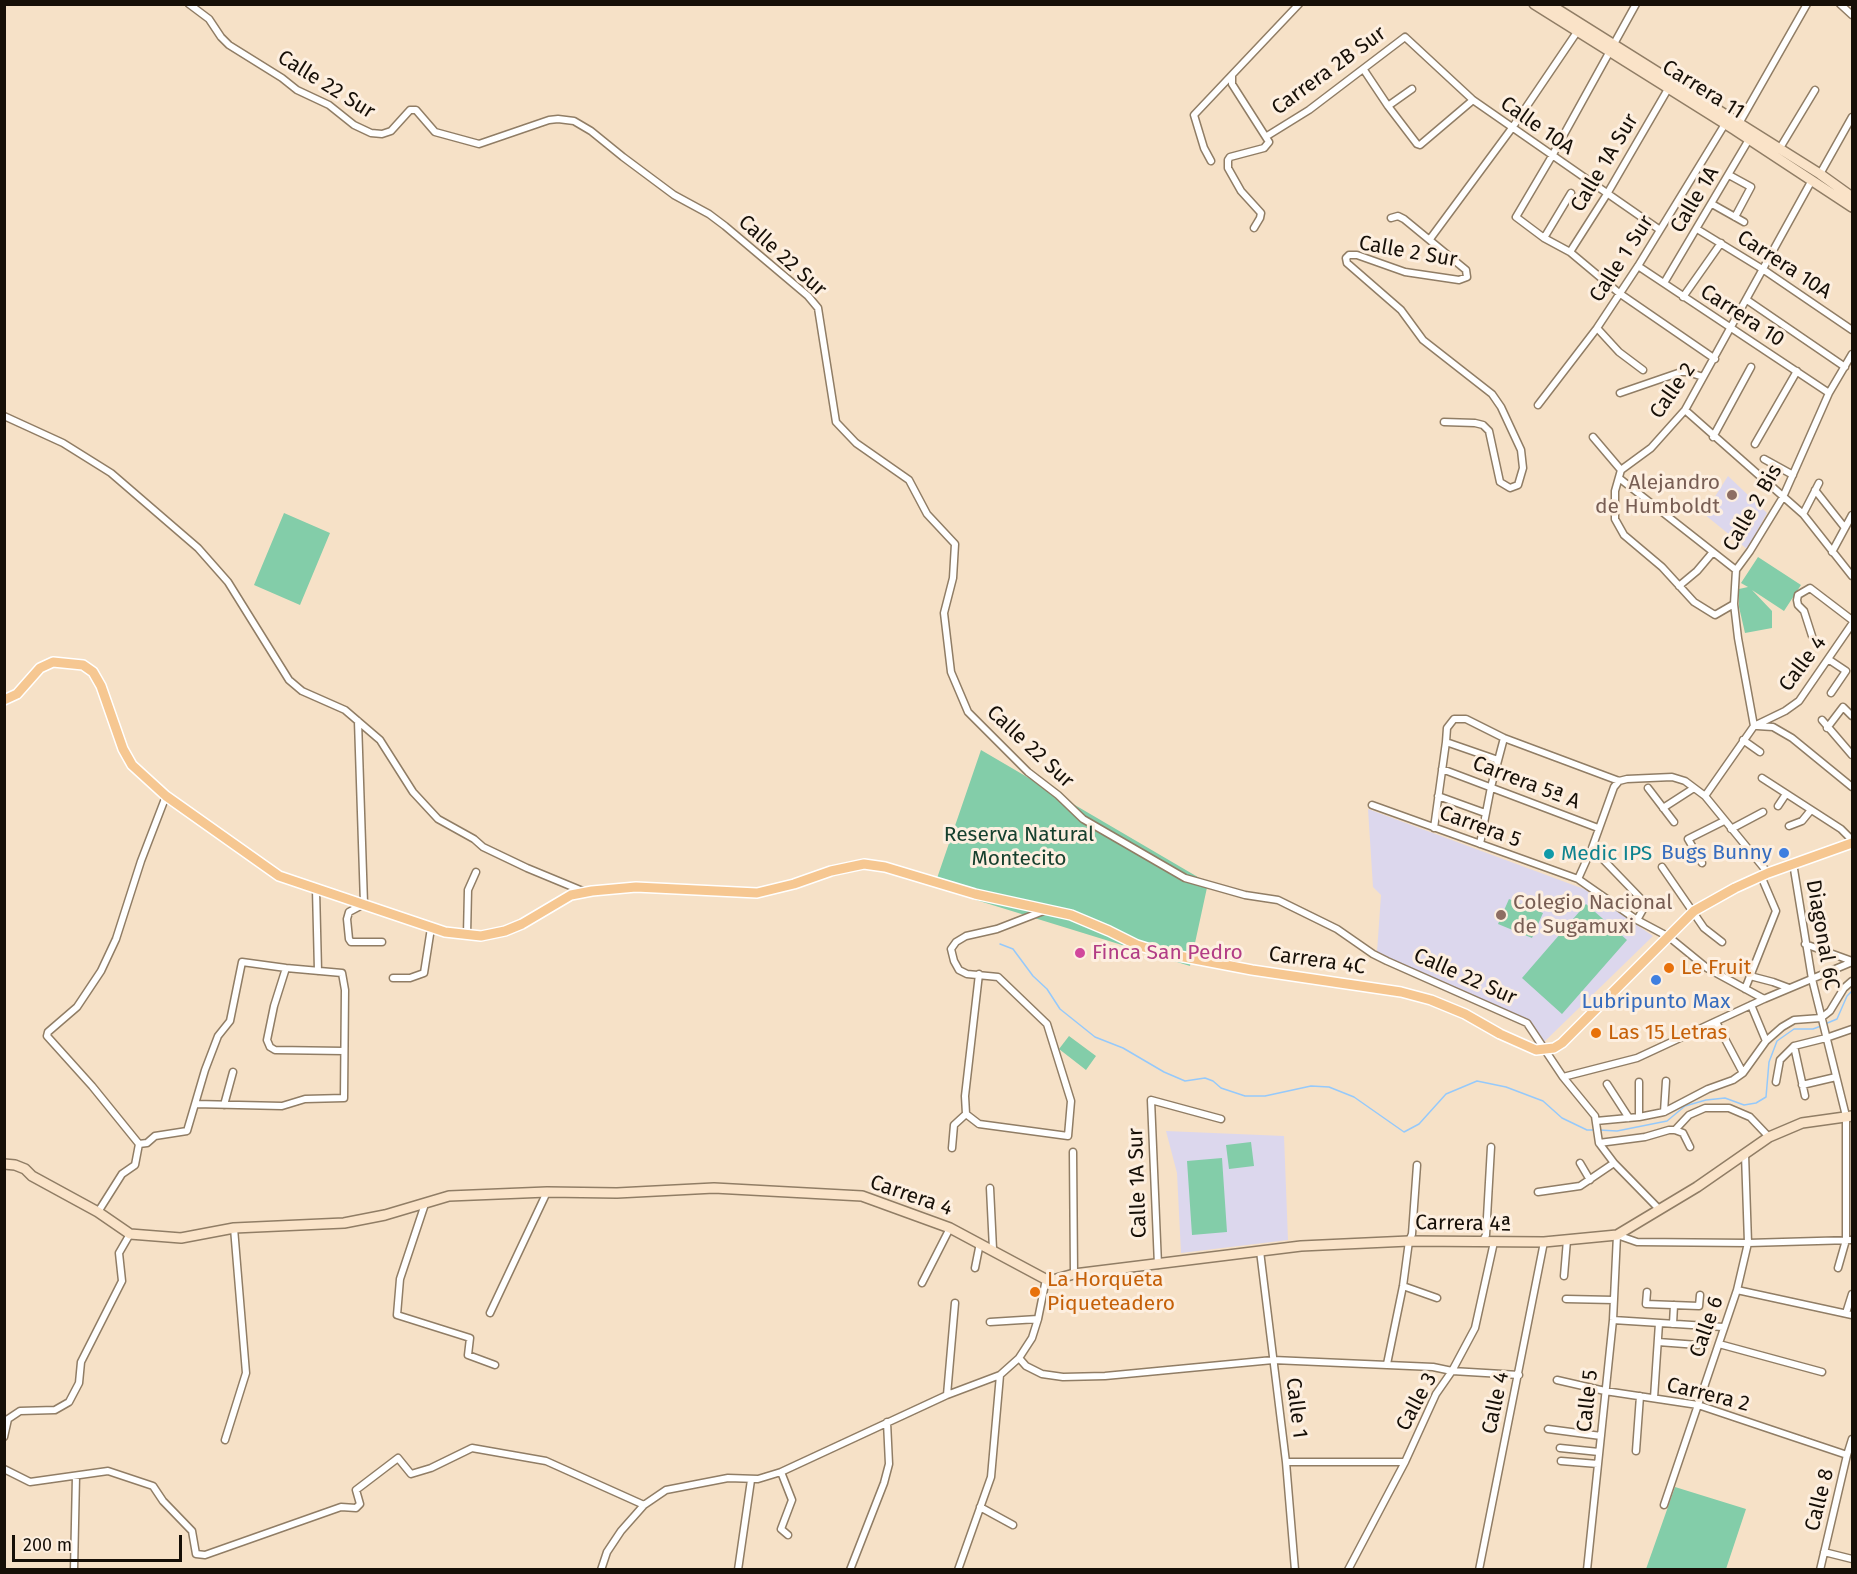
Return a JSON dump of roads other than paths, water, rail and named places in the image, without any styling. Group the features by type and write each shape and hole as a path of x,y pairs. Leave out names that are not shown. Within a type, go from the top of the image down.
{"main road":[{"name":"Carrera 4C","path":"4,700 17,694 40,668 53,662 83,665 93,672 101,686 123,749 132,765 166,796 279,876 431,928 481,936 505,931 522,924 571,895 585,892 636,887 757,893 864,864 885,867 975,894 1071,915 1109,930 1137,945 1163,953 1252,970 1401,992 1431,1000 1465,1014 1529,1048 1545,1050"},
{"path":"1545,1050 1562,1043 1694,911 1735,888 1852,841"}],"street":[{"name":"Calle 22 Sur","path":"189,4 209,19 229,45 297,90 329,105 354,125 371,133 382,134 391,131 410,110 416,110 435,132 479,144 549,120 574,121 591,131 674,195 709,214 725,226 808,296 818,308 836,422 856,444 909,480 927,514 955,544 953,578 944,613 951,672 968,712 1028,772 1058,795 1083,819 1185,878 1245,895 1278,900 1337,929 1386,961 1527,1023 1545,1050"},
{"path":"1211,161 1204,148 1194,115 1299,4"},
{"name":"Carrera 11","path":"1534,4 1577,32 1612,48 1816,177 1852,197"},
{"name":"Carrera 11","path":"1549,4 1668,89 1725,124 1737,127"},
{"path":"1636,4 1516,217 1544,238 1570,252 1619,293 1715,358"},
{"path":"1737,127 1807,4"},
{"path":"1840,4 1852,15"},
{"name":"Calle 2 Sur","path":"1444,422 1483,425 1489,431 1500,482 1510,488 1518,485 1523,468 1521,450 1501,407 1492,394 1423,340 1401,310 1347,263 1347,258 1349,255 1357,255 1405,272 1459,279 1467,277 1466,270 1430,239 1512,128 1577,32"},
{"name":"Calle 10A","path":"1405,37 1473,100 1660,230"},
{"name":"Carrera 2B Sur","path":"1254,228 1261,213 1241,191 1228,168 1230,157 1264,148 1269,142 1270,134 1309,110 1405,37"},
{"path":"1364,70 1388,106 1420,145 1473,100"},
{"path":"1232,76 1232,84 1270,134"},
{"path":"1388,106 1412,89"},
{"name":"Calle 1A Sur","path":"1570,252 1607,194 1668,89"},
{"path":"1780,148 1815,90"},
{"name":"Calle 2","path":"1621,470 1651,448 1685,410 1852,117"},
{"name":"Calle 1 Sur","path":"1538,405 1597,328 1725,124"},
{"name":"Carrera 11","path":"1751,136 1780,148 1852,207"},
{"name":"Calle 1A","path":"1664,283 1751,136"},
{"path":"1729,175 1751,187 1735,217"},
{"path":"1544,238 1571,193"},
{"path":"1712,204 1744,222"},
{"path":"1391,218 1398,216 1404,219 1430,239"},
{"name":"Carrera 10A","path":"1697,229 1764,270 1852,330"},
{"name":"Calle 1A","path":"1683,297 1721,243"},
{"name":"Carrera 10","path":"1638,266 1829,393"},
{"path":"1747,300 1845,367"},
{"path":"1597,328 1619,352 1643,370"},
{"name":"Calle 2 Bis","path":"1755,726 1738,638 1734,604 1736,570 1783,496 1829,393 1852,354"},
{"path":"1713,437 1751,367"},
{"path":"1755,444 1797,371"},
{"path":"1620,393 1681,372 1703,377"},
{"path":"1685,410 1803,514 1852,576"},
{"path":"4,416 63,442 111,473 198,548 228,582 289,680 302,691 345,710 380,740 413,792 438,819 474,839 483,847 585,892"},
{"path":"1593,437 1621,470 1615,491 1615,519 1624,535 1662,567 1694,602 1715,615 1734,604"},
{"path":"1764,459 1793,475"},
{"path":"1618,478 1736,570"},
{"path":"1803,514 1819,483"},
{"path":"1815,490 1845,528"},
{"path":"1832,552 1852,515"},
{"path":"1680,586 1697,572 1713,552"},
{"path":"1812,636 1804,610 1798,605 1797,600 1798,595 1810,588 1852,622"},
{"name":"Calle 4","path":"1705,796 1755,726 1799,701 1852,622"},
{"path":"1828,659 1846,671 1831,693"},
{"path":"1827,728 1843,707 1852,716"},
{"path":"1434,828 1447,728 1454,719 1466,719 1504,738 1619,781 1672,777 1685,781 1705,796 1765,875 1776,911 1745,989"},
{"path":"1822,720 1852,755"},
{"path":"358,721 364,904 349,912 347,919 349,939 351,942 382,942"},
{"path":"1755,726 1773,727 1792,738 1852,787"},
{"path":"1480,844 1485,813 1504,738"},
{"path":"1743,740 1760,752"},
{"path":"1446,742 1498,760"},
{"name":"Carrera 5ª A","path":"1442,769 1598,828"},
{"path":"1762,778 1841,829 1852,841"},
{"path":"1578,879 1614,787 1619,781"},
{"path":"1648,788 1674,822"},
{"path":"1663,808 1694,788"},
{"path":"1778,806 1786,794"},
{"path":"102,1215 122,1174 135,1165 139,1144 48,1036 48,1032 77,1007 106,962 166,796"},
{"path":"1438,796 1485,813"},
{"name":"Carrera 5","path":"1372,805 1578,879 1637,920 1669,937 1707,968 1764,999"},
{"path":"1789,826 1802,821 1811,810"},
{"path":"1731,829 1763,812"},
{"path":"1702,863 1689,838 1724,821"},
{"path":"1592,848 1646,904 1637,920"},
{"name":"Diagonal 6C","path":"1793,863 1812,979 1836,1077 1849,1116 1849,1240 1838,1268"},
{"path":"1662,867 1704,928 1722,942"},
{"path":"467,935 468,890 476,872"},
{"path":"316,889 318,971"},
{"path":"979,974 965,1096 966,1113 979,1124 1068,1136 1071,1101 1047,1024 998,977 979,974 967,974 959,970 951,949 956,942 966,936 997,929 1046,910"},
{"path":"393,978 410,978 424,972 431,928"},
{"path":"1805,944 1852,962"},
{"path":"139,1144 147,1143 155,1136 187,1131 195,1104 218,1036 230,1021 242,962 342,973 345,990 344,1098 305,1099 282,1106 195,1104"},
{"path":"1563,1077 1636,1058 1764,999 1852,962"},
{"path":"286,968 274,1006 267,1040 270,1047 275,1050 344,1051"},
{"path":"1750,976 1789,988"},
{"path":"1597,1128 1629,1118 1664,1112 1708,1089 1732,1080 1743,1073 1766,1041 1782,1027 1794,1020 1822,1021 1844,988 1852,981"},
{"path":"1751,1005 1766,1041"},
{"path":"1716,1022 1743,1073"},
{"path":"1776,1082 1780,1060 1794,1046 1825,1035 1852,1029"},
{"path":"1794,1046 1804,1096"},
{"path":"1545,1050 1563,1077 1595,1116 1599,1143 1614,1163 1660,1210"},
{"path":"224,1105 233,1072"},
{"path":"1802,1085 1836,1077"},
{"path":"1664,1112 1666,1081"},
{"path":"1639,1082 1639,1117"},
{"path":"1607,1084 1629,1118"},
{"name":"Calle 1A Sur","path":"1158,1265 1150,1100 1221,1119"},
{"path":"1675,1130 1689,1115 1705,1108 1729,1108 1750,1117 1769,1137"},
{"path":"952,1148 954,1125 966,1113"},
{"name":"Carrera 4ª","path":"1049,1281 1074,1274 1300,1246 1408,1241 1544,1242 1617,1235 1697,1187 1769,1137 1802,1123 1849,1116"},
{"path":"1599,1143 1645,1137 1675,1130 1683,1133 1690,1147"},
{"path":"1482,1242 1485,1235 1491,1147"},
{"path":"1073,1152 1074,1274"},
{"name":"Calle 6","path":"1664,1505 1737,1290 1748,1243 1744,1153"},
{"path":"1580,1162 1590,1180"},
{"path":"1538,1192 1580,1186 1614,1163"},
{"path":"4,1164 25,1169 32,1176 102,1215 130,1234 119,1253 122,1281 81,1362 79,1383 69,1402 55,1410 20,1411 8,1419 4,1437"},
{"path":"1387,1365 1403,1286 1408,1241 1412,1234 1417,1165"},
{"name":"Carrera 4","path":"130,1234 181,1238 234,1228 344,1223 385,1215 449,1196 547,1192 617,1193 714,1188 862,1196 950,1228 1049,1281"},
{"path":"990,1188 993,1249"},
{"path":"490,1313 547,1192"},
{"path":"425,1204 400,1279 397,1315 470,1338 468,1355 495,1365"},
{"path":"225,1440 246,1373 234,1228"},
{"path":"922,1283 950,1228"},
{"path":"1617,1235 1637,1242 1748,1243 1849,1240"},
{"name":"Calle 5","path":"1587,1569 1613,1320 1617,1235"},
{"path":"1564,1276 1568,1240"},
{"name":"Calle 3","path":"1348,1569 1405,1462 1436,1394 1452,1371 1475,1328 1494,1242"},
{"name":"Calle 4","path":"1479,1569 1544,1242"},
{"path":"975,1268 980,1243"},
{"name":"Calle 1","path":"1260,1251 1286,1462 1296,1569"},
{"path":"601,1569 607,1552 621,1532 644,1505 666,1490 687,1484 728,1478 751,1480 781,1472 947,1395 1000,1375 1019,1358 1032,1338 1045,1284 1049,1281"},
{"path":"1403,1286 1437,1298"},
{"path":"1737,1290 1849,1314 1852,1294"},
{"path":"1647,1292 1646,1304 1700,1305 1700,1295"},
{"path":"1566,1299 1614,1300"},
{"path":"947,1395 955,1303"},
{"path":"1673,1324 1674,1305"},
{"path":"990,1322 1038,1319"},
{"path":"1613,1320 1723,1327"},
{"path":"1654,1398 1659,1323"},
{"path":"1658,1342 1698,1345"},
{"path":"1719,1344 1822,1372"},
{"path":"1019,1358 1026,1366 1042,1374 1063,1377 1105,1376 1273,1360 1433,1367 1452,1371 1519,1375"},
{"path":"958,1569 991,1477 1000,1375"},
{"name":"Carrera 2","path":"1557,1380 1698,1405 1847,1455"},
{"path":"1636,1451 1640,1396"},
{"path":"850,1569 885,1483 889,1464 887,1422"},
{"path":"1548,1430 1601,1436"},
{"name":"Calle 8","path":"1820,1569 1849,1465 1847,1455 1852,1439"},
{"path":"4,1469 30,1482 108,1471 153,1486 163,1501 192,1531 196,1554 205,1555 340,1507 356,1508 360,1504 356,1490 398,1458 411,1474 431,1468 472,1448 546,1461 644,1505"},
{"path":"1560,1448 1599,1452"},
{"path":"1561,1461 1598,1464"},
{"path":"1286,1462 1405,1462"},
{"path":"781,1472 792,1500 782,1529 788,1535"},
{"path":"74,1569 76,1476"},
{"path":"738,1569 751,1480"},
{"path":"980,1508 1014,1525"},
{"path":"1824,1552 1852,1559"}],"waterway":[{"path":"1000,944 1013,949 1033,976 1047,989 1060,1009 1095,1037 1123,1048 1164,1072 1185,1081 1205,1078 1221,1088 1245,1096 1265,1096 1311,1086 1329,1087 1354,1097 1404,1132 1419,1124 1446,1094 1477,1081 1506,1087 1543,1101 1562,1118 1587,1130 1595,1130"},
{"path":"1825,1024 1837,1019 1847,996 1852,991"},
{"path":"1599,1130 1617,1131 1667,1121 1685,1106 1706,1100 1725,1098 1744,1105 1756,1103 1766,1097 1769,1062 1777,1041 1794,1029 1813,1029 1821,1026"}],"place":[{"name":"Alejandro de Humboldt","path":"1732,495"},
{"name":"Bugs Bunny","path":"1784,853"},
{"name":"Medic IPS","path":"1549,854"},
{"name":"Colegio Nacional de Sugamuxi","path":"1501,915"},
{"name":"Finca San Pedro","path":"1080,953"},
{"name":"Le Fruit","path":"1669,968"},
{"name":"Lubripunto Max","path":"1656,980"},
{"name":"Las 15 Letras","path":"1596,1033"},
{"name":"La Horqueta Piqueteadero","path":"1035,1292"}],"park label":[{"name":"Reserva Natural Montecito","path":"1019,847"}]}
